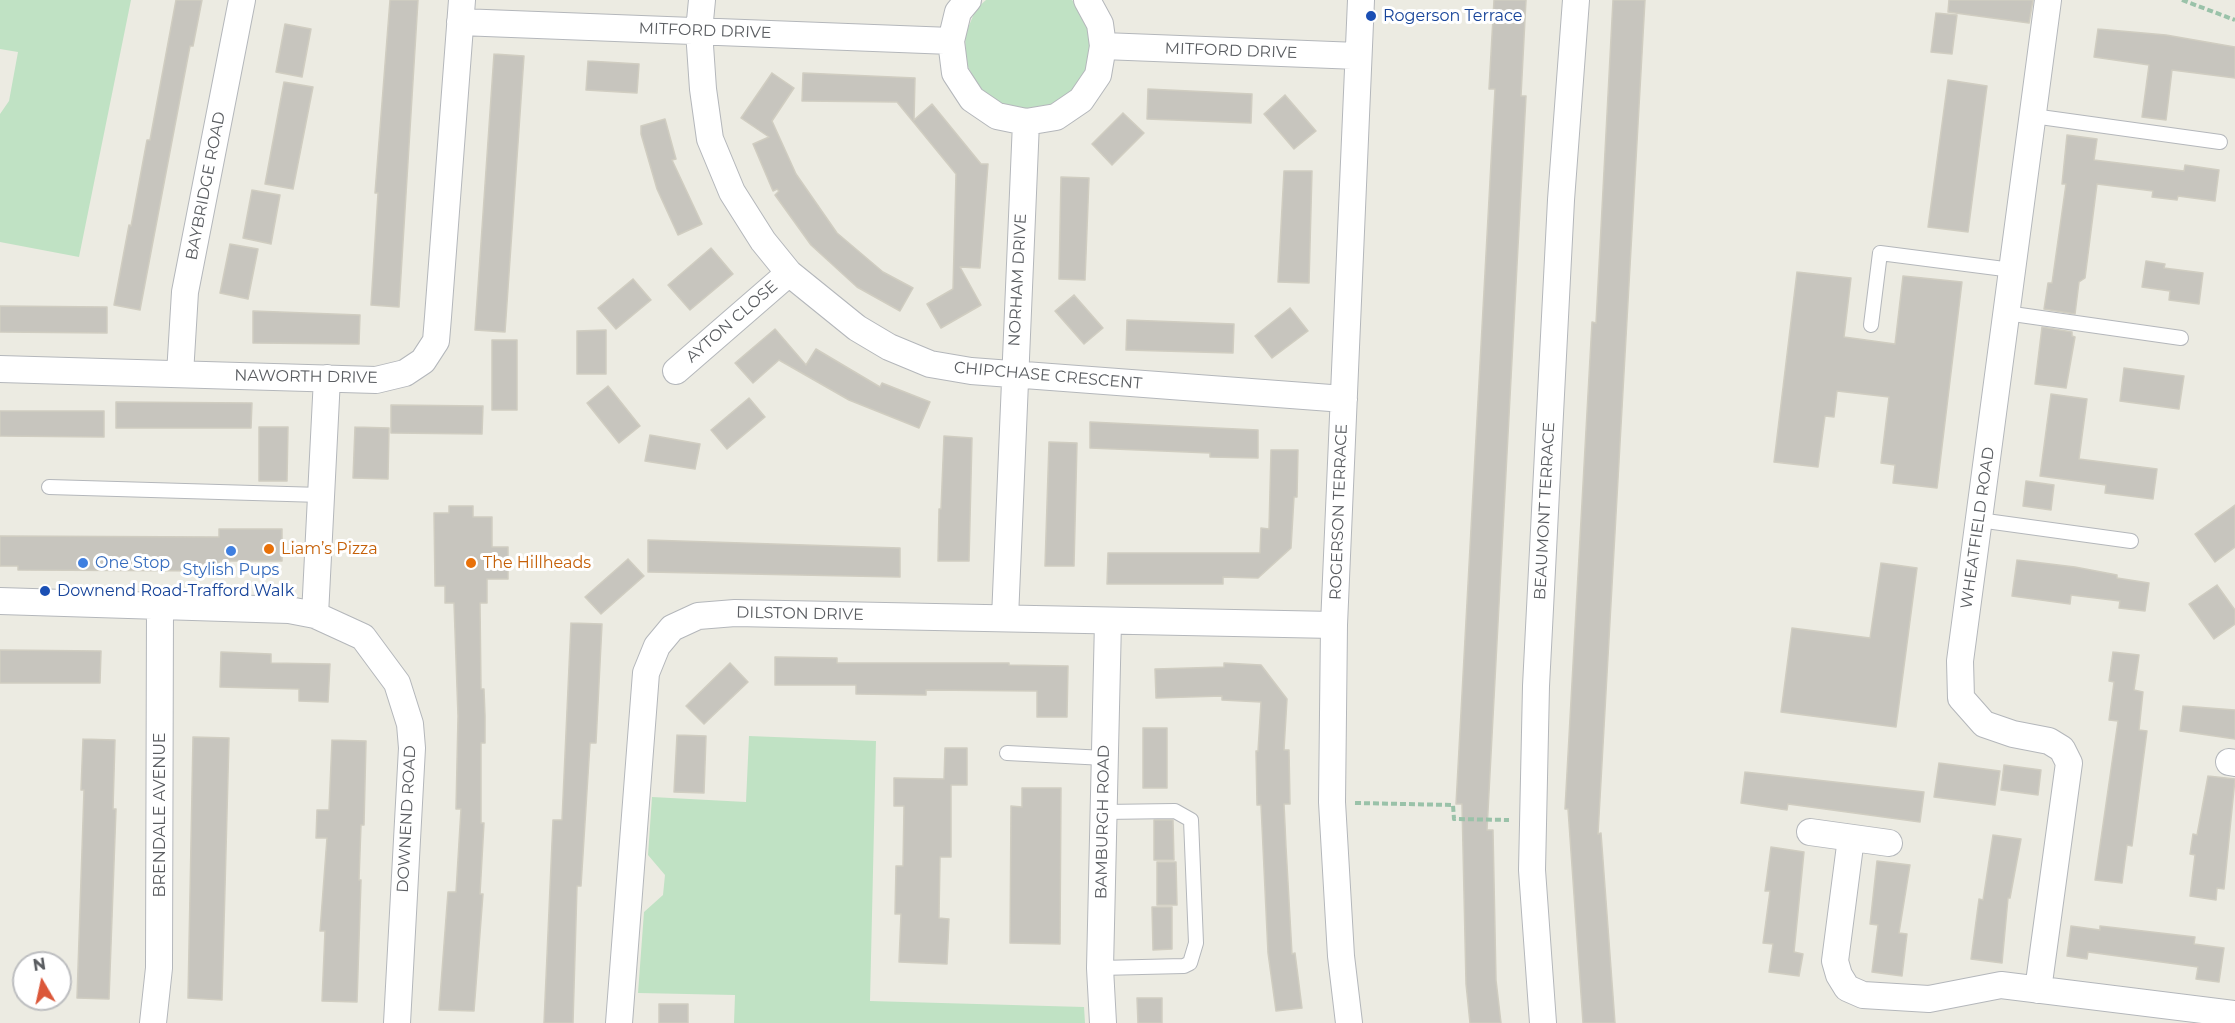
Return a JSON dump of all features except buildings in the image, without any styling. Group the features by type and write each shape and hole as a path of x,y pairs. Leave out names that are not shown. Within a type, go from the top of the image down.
{"street":[{"name":"BAYBRIDGE ROAD","path":"180,374 185,292 242,0"},
{"name":"CHIPCHASE CRESCENT","path":"702,0 699,31 710,139 742,209 763,241 789,273 857,328 889,347 930,364 1014,376 1344,399"},
{"path":"968,0 958,12 951,40 955,73 972,99 997,116 1026,122 1056,117 1081,100 1098,75 1103,46 1100,24 1087,0"},
{"name":"ROGERSON TERRACE","path":"1349,1023 1341,956 1332,802 1334,625 1361,0"},
{"name":"BEAUMONT TERRACE","path":"1544,1023 1532,870 1536,686 1561,200 1576,0"},
{"name":"WHEATFIELD ROAD","path":"2038,990 2069,763 2062,749 2049,741 2013,734 1984,724 1961,698 1960,661 2049,0"},
{"name":"NAWORTH DRIVE","path":"0,369 376,380 405,373 423,361 435,341 461,11"},
{"name":"MITFORD DRIVE","path":"461,11 699,31 951,40"},
{"name":"MITFORD DRIVE","path":"1103,46 1358,56"},
{"name":"NORHAM DRIVE","path":"1005,618 1026,122"},
{"name":"AYTON CLOSE","path":"676,371 789,273"},
{"path":"315,615 327,378"},
{"name":"DOWNEND ROAD","path":"0,601 288,610 315,615 363,637 397,683 410,724 412,748 397,1023"},
{"name":"BRENDALE AVENUE","path":"153,1023 159,968 160,606"},
{"name":"DILSTON DRIVE","path":"619,1023 646,673 657,646 672,628 698,616 735,613 1334,625"},
{"name":"BAMBURGH ROAD","path":"1103,1023 1100,968 1108,621"},
{"path":"1810,832 1889,843"},
{"path":"1851,838 1835,961 1839,975 1847,988 1863,994 1929,999 2001,985 2235,1014"}],"lane":[{"path":"2033,116 2220,141"},
{"path":"1871,325 1880,253 2012,270"},
{"path":"2006,313 2181,338"},
{"path":"49,488 321,495"},
{"path":"1979,520 2130,541"},
{"path":"1008,753 1105,758"},
{"path":"1100,968 1184,966 1190,963 1197,944 1191,820 1176,811 1104,812"}],"path":[{"path":"2182,0 2235,20"},
{"path":"1332,802 1453,806 1454,819 1533,820"}],"green space":[{"path":"0,0 131,0 79,257 0,242 0,114 9,101 18,52 0,49"},
{"path":"986,0 1072,0 1083,13 1092,34 1092,58 1084,80 1067,98 1045,109 1021,110 997,103 979,87 966,63 965,35 976,9"},
{"path":"749,736 876,741 870,1001 1084,1007 1085,1023 734,1023 735,995 638,993 644,912 663,895 665,875 648,855 652,797 746,802"}],"place":[{"name":"Rogerson Terrace","path":"1371,16"},
{"name":"Liam’s Pizza","path":"269,549"},
{"name":"Stylish Pups","path":"231,551"},
{"name":"One Stop","path":"83,563"},
{"name":"The Hillheads","path":"471,563"},
{"name":"Downend Road-Trafford Walk","path":"45,591"}]}
